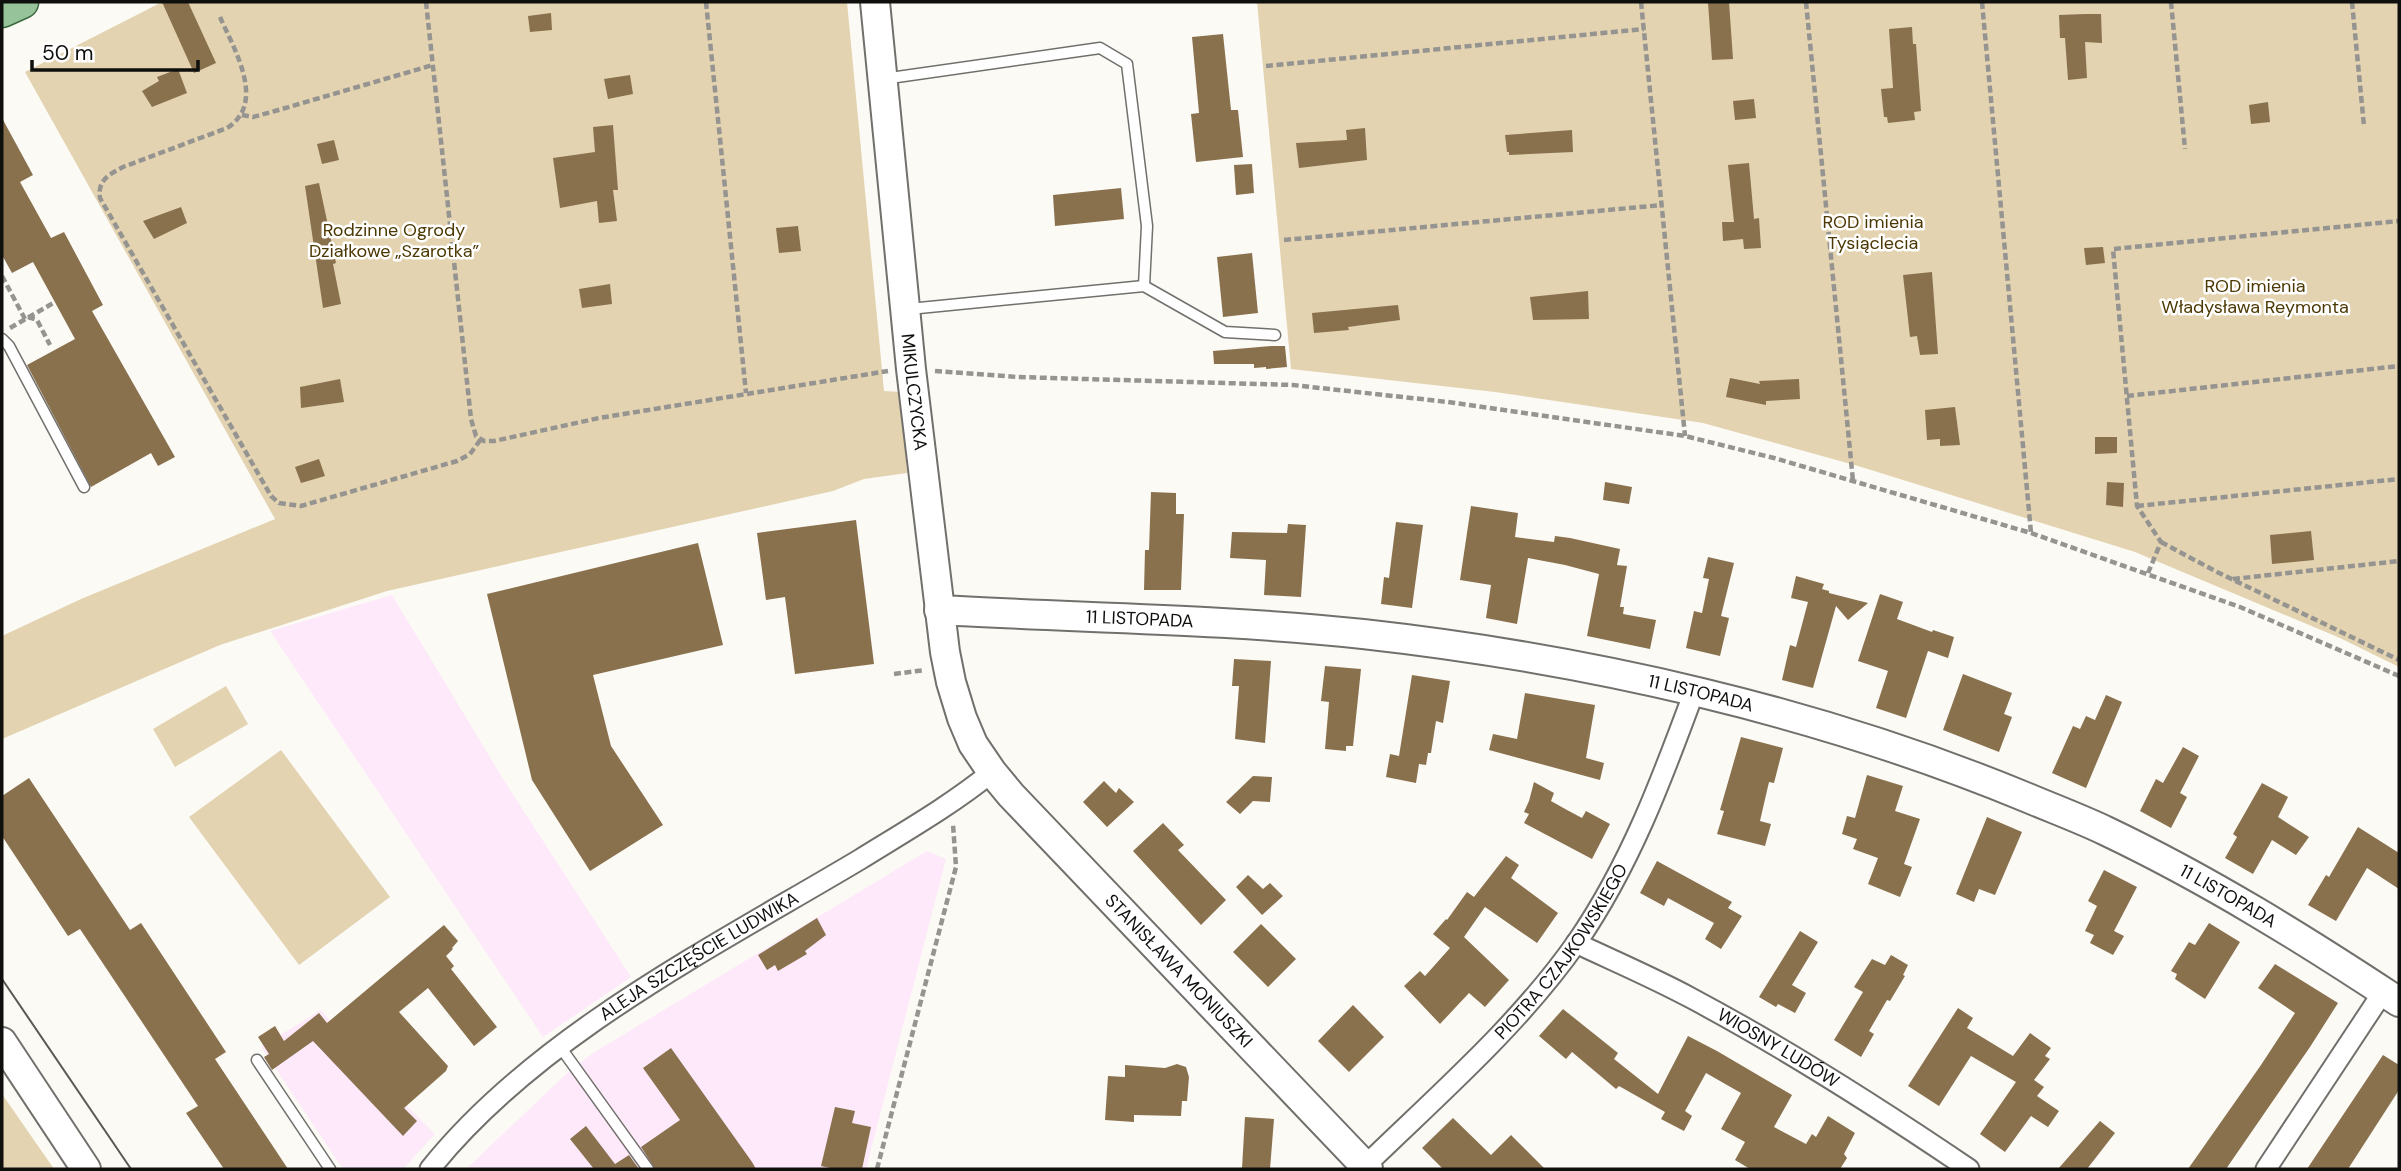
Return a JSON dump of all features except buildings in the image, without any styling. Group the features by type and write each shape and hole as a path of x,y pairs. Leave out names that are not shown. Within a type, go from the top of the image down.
{"main road":[{"path":"2,11 22,2"}],"street":[{"name":"MIKULCZYCKA","path":"875,2 911,369 939,610 951,682 962,718 973,744 992,772"},
{"name":"11 LISTOPADA","path":"939,610 1207,623 1359,634 1496,653 1694,692 1771,711 1914,755 2103,829 2260,913 2391,997"},
{"name":"PIOTRA CZAJKOWSKIEGO","path":"1366,1168 1544,985 1576,943 1642,827 1694,692"},
{"name":"ALEJA SZCZĘŚCIE LUDWIKA","path":"430,1169 487,1106 561,1048 648,987 921,822 969,791 992,772"},
{"name":"STANISŁAWA MONIUSZKI","path":"992,772 1366,1168"},
{"name":"WIOSNY LUDÓW","path":"1576,943 1691,998 1780,1049 1890,1115 1969,1169"},
{"path":"2266,1169 2391,997"},
{"path":"2,1042 86,1169"}],"lane":[{"path":"883,79 1100,48 1126,64 1147,226 1144,286"},
{"path":"905,309 1144,286 1224,332 1275,335"},
{"path":"4,335 84,487"},
{"path":"561,1048 649,1169"},
{"path":"257,1060 330,1169"}],"path":[{"path":"426,2 471,419 476,436 484,441 746,393 911,369 1017,377 1293,385 1448,402 1685,436 1774,458 2031,533 2148,573 2252,612 2399,676"},
{"path":"706,2 746,393"},
{"path":"1641,2 1685,436"},
{"path":"1806,2 1853,481"},
{"path":"1982,2 2031,533"},
{"path":"2171,2 2185,149"},
{"path":"2352,2 2364,126"},
{"path":"220,17 243,70 245,107 239,121 228,128 109,174 99,190 100,198 271,496 279,503 301,506 457,461 470,454 481,439"},
{"path":"1266,66 1644,29"},
{"path":"242,115 253,117 433,65"},
{"path":"1284,240 1662,205"},
{"path":"2399,221 2113,249 2137,506 2161,541 2399,660"},
{"path":"2,276 27,318 37,320 50,345"},
{"path":"4,335 55,302"},
{"path":"2127,396 2399,366"},
{"path":"2137,506 2399,479"},
{"path":"2148,573 2161,541"},
{"path":"2233,579 2399,561"},
{"path":"894,674 930,669"},
{"path":"877,1169 956,867 952,817"}],"shaded area":[{"path":"392,595 505,782 631,977 543,1037 270,631"},
{"path":"927,851 946,859 866,1169 466,1169 564,1076 593,1053"},
{"path":"321,1010 374,1073 435,1134 403,1169 343,1169 261,1047"}],"green space":[{"name":"Rodzinne Ogrody Działkowe „Szarotka”","path":"162,2 847,2 884,391 901,392 907,473 864,479 833,491 387,591 220,645 2,739 2,636 81,599 275,519 25,72"},
{"name":"ROD imienia Tysiąclecia","path":"1257,2 2399,2 2399,667 2340,638 2135,552 1858,466 1703,423 1495,392 1291,369"},
{"path":"226,686 248,724 175,767 153,729"},
{"path":"281,750 390,897 299,965 189,817"},
{"path":"2,1094 54,1169 2,1169"}],"tram line":[{"path":"2,979 131,1169"}],"park label":[{"name":"ROD imienia Władysława Reymonta","path":"2255,296"}]}
